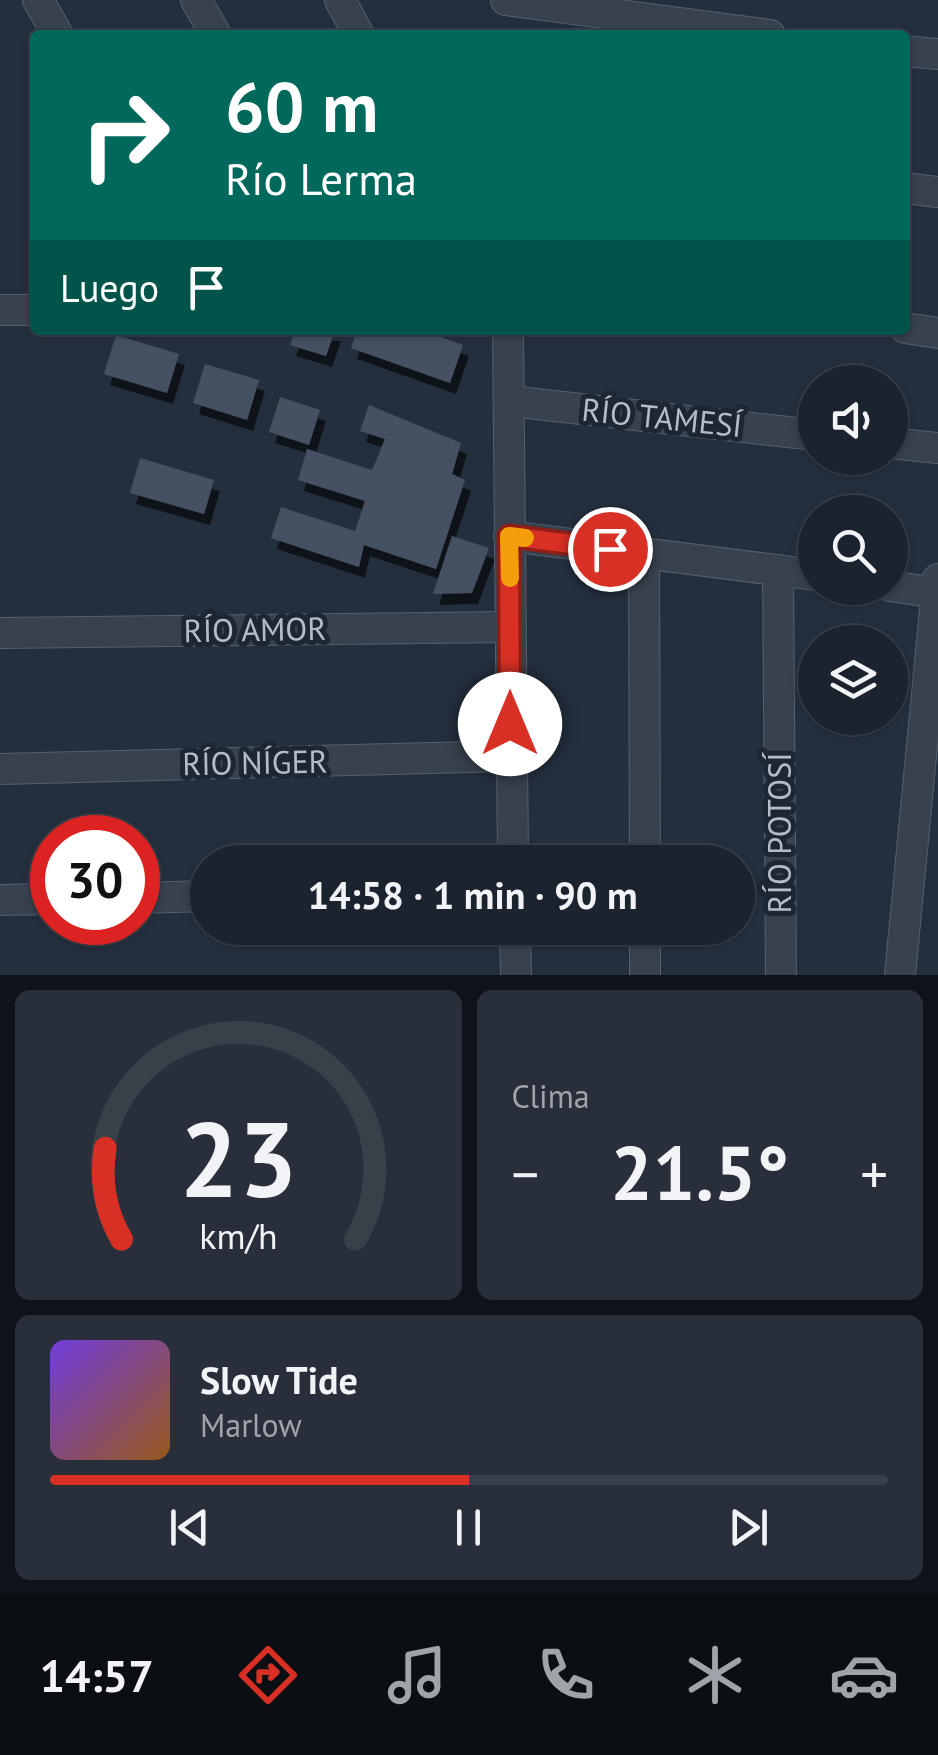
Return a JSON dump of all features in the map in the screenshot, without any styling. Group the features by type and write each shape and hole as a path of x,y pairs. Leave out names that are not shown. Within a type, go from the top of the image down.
{"street":[{"path":"38,0 55,30"},
{"path":"196,0 213,30"},
{"path":"340,0 356,30"},
{"path":"506,0 732,30"},
{"path":"910,51 938,54"},
{"path":"910,189 938,192"},
{"path":"0,310 30,310"},
{"path":"910,329 938,333"},
{"path":"508,335 513,845"},
{"name":"RÍO TAMESÍ","path":"510,402 798,433"},
{"path":"908,445 938,448"},
{"path":"509,536 798,573"},
{"path":"644,553 645,845"},
{"name":"RÍO POTOSÍ","path":"778,570 781,975"},
{"path":"900,975 938,579"},
{"path":"908,588 937,592"},
{"name":"RÍO AMOR","path":"0,632 511,627"},
{"name":"RÍO NÍGER","path":"0,769 510,756"},
{"path":"160,897 190,897"},
{"path":"0,900 30,899"},
{"path":"515,945 516,975"},
{"path":"645,945 645,975"}],"building":[{"path":"116,335 179,354 167,393 104,374"},
{"path":"293,335 333,335 326,356 290,345"},
{"path":"355,335 435,335 463,345 450,383 351,348"},
{"path":"205,364 259,380 247,420 193,403"},
{"path":"280,397 320,410 309,445 269,432"},
{"path":"369,405 461,443 452,474 465,480 436,569 364,545 359,567 271,538 281,507 355,531 365,501 298,480 307,449 372,470 385,439 360,431"},
{"path":"140,458 214,480 204,514 130,493"},
{"path":"452,536 489,548 472,593 433,594"}],"slow traffic":[{"path":"510,578 509,536 525,538"}],"route":[{"path":"510,724 509,536 610,549"}]}
